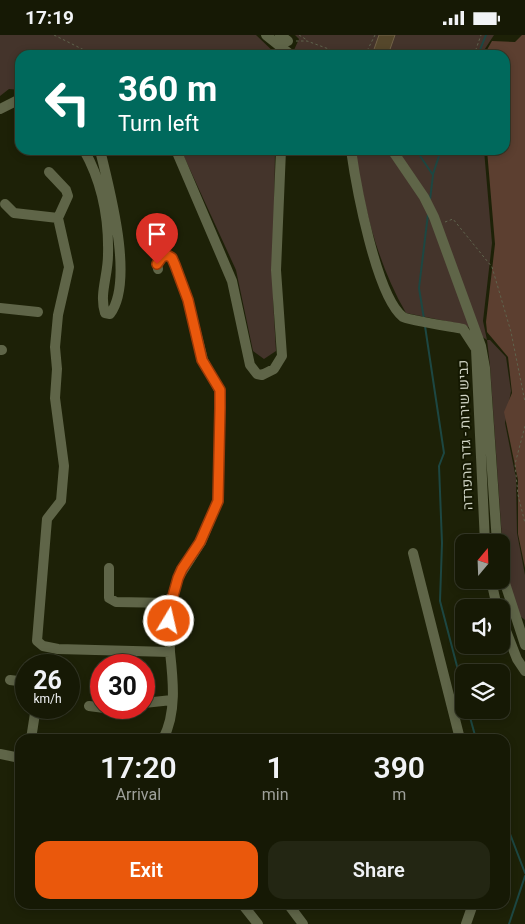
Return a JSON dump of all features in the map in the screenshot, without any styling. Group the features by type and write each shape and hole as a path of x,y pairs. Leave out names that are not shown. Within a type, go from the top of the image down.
{"street":[{"path":"266,35 285,50"},
{"path":"0,109 15,102"},
{"path":"87,155 97,172 105,216 108,256 102,302 105,313 110,314 117,305 119,293 119,232 101,155"},
{"path":"178,155 232,281 250,365 257,374 262,375 274,369 282,355 276,270 281,155"},
{"name":"כביש שירות - גדר ההפרדה","path":"353,155 362,219 390,303 404,318 463,329 476,349 485,534"},
{"path":"395,155 424,197 437,225 481,346 485,368 496,534"},
{"path":"49,173 66,190 68,196 58,218 69,267 58,315 54,347 57,369 55,398 64,466 61,501 47,519 37,641 43,646 58,649 170,651"},
{"path":"5,204 14,213 58,218"},
{"path":"158,269 157,264 162,257 167,255 172,258 188,300 202,360 220,390 218,501 200,542 182,569 171,603 169,621 170,651 174,681 172,700 163,734"},
{"path":"0,308 38,312"},
{"path":"413,553 459,734"},
{"path":"109,568 109,598 116,602 171,603"},
{"path":"507,589 525,645"},
{"path":"510,641 517,659 525,671"},
{"path":"10,680 15,681"},
{"path":"155,702 172,700"},
{"path":"32,734 34,719"},
{"path":"0,753 15,757"},
{"path":"246,909 258,924"},
{"path":"292,909 302,924"},
{"path":"466,924 471,909"}],"path":[{"path":"54,35 84,50"},
{"path":"299,35 307,41"},
{"path":"367,50 374,35"},
{"path":"476,50 481,35"},
{"path":"284,38 307,41 331,50"},
{"path":"437,225 453,219 492,267 511,332 525,402"},
{"path":"525,426 515,464 518,495 525,523"}],"shaded area":[{"path":"0,35 256,35 272,50 15,50 15,90 9,89 0,96"},
{"path":"295,35 494,35 484,50 294,50 299,39"},
{"path":"522,35 525,35 525,568 518,534 518,480 504,412 512,393 508,357 487,332 486,322 495,244 487,155 510,155 510,50 487,50 492,41 515,42"},
{"path":"183,155 275,155 273,299 276,351 264,359 253,351 236,270"},
{"path":"356,155 484,155 492,243 483,321 487,340 465,325 406,313 379,254 363,192"},
{"path":"487,340 490,340 506,357 511,391 505,423 516,478 517,533 525,575 525,620 520,616 510,586 510,534 502,534"}],"building":[{"path":"379,35 395,35 390,50 374,50"}],"waterway":[{"path":"480,50 486,35"},
{"path":"419,155 433,175 430,200"},
{"path":"433,174 439,155"},
{"path":"424,319 419,288 428,214"},
{"path":"425,326 444,453 439,466 442,543 440,601 456,664"},
{"path":"470,719 475,734"},
{"path":"510,834 525,873"},
{"path":"509,924 525,876"}],"route":[{"path":"157,264 162,257 167,255 172,258 188,300 202,360 220,390 220,491 218,501 209,526 178,578 171,603 169,621"}]}
